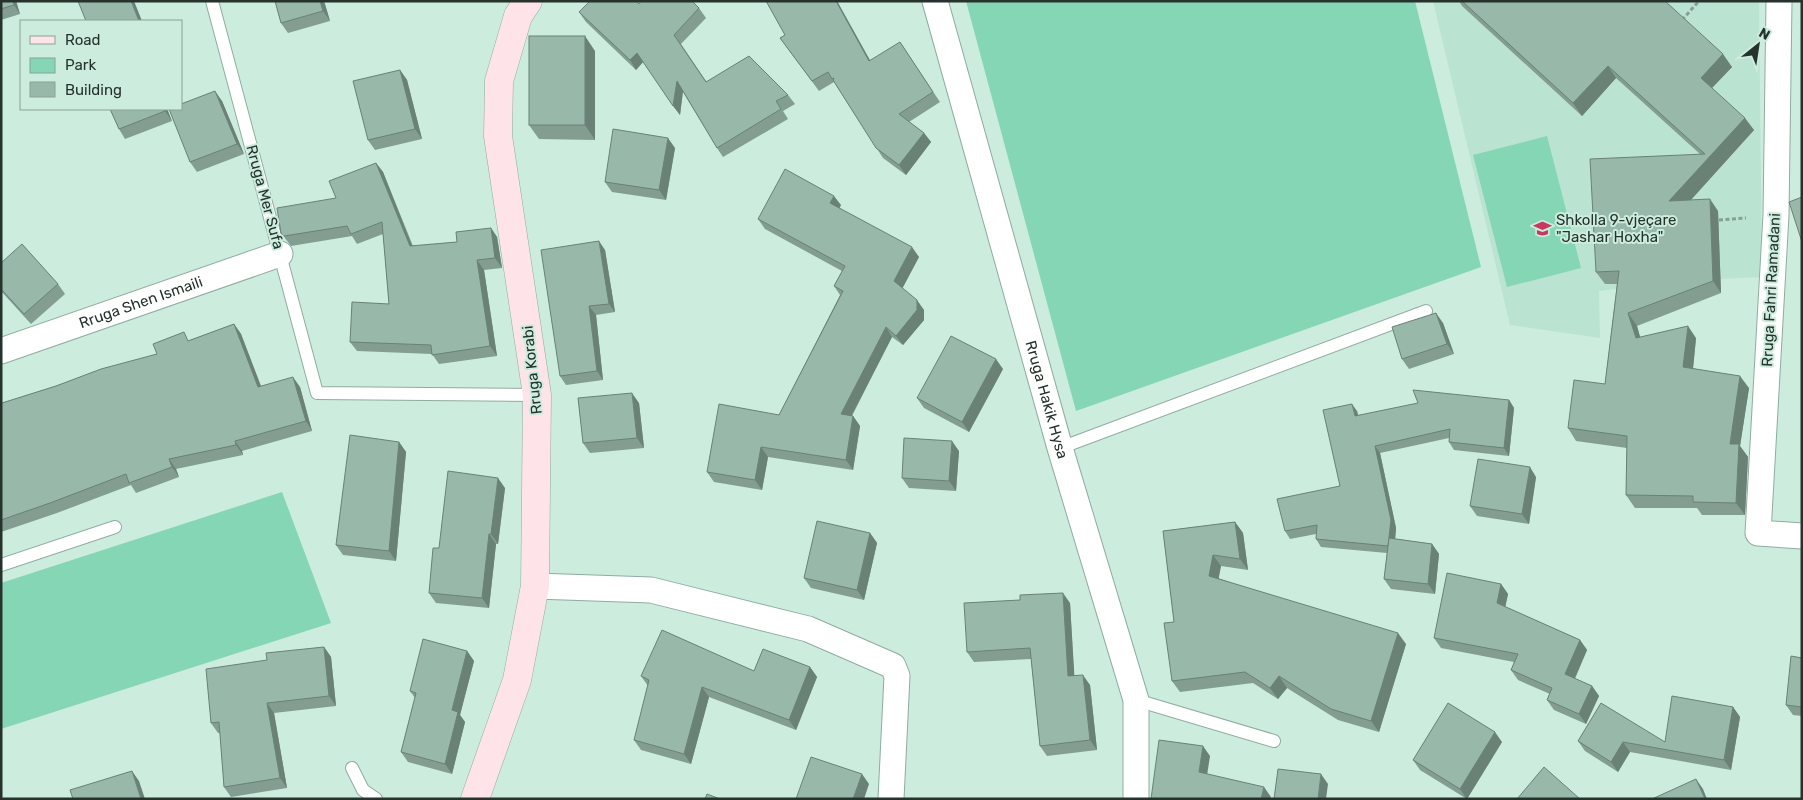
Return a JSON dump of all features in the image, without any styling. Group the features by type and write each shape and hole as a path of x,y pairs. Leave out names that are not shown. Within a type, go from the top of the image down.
{"street":[{"name":"Rruga Korabi","path":"475,799 517,680 535,586 538,395 498,136 499,81 518,16 528,1"},
{"name":"Rruga Hakik Hysa","path":"936,1 1060,448 1136,700 1136,799"},
{"name":"Rruga Fahri Ramadani","path":"1779,1 1776,216 1758,533 1802,536"},
{"name":"Rruga Shen Ismaili","path":"1,351 280,254"},
{"path":"535,586 651,590 808,629 893,666 897,676 891,799"}],"lane":[{"name":"Rruga Mer Sufa","path":"212,1 317,393 538,395"},
{"path":"1060,448 1426,311"},
{"path":"1,564 115,527"},
{"path":"1136,700 1274,741"},
{"path":"352,768 364,790 376,799"}],"path":[{"path":"1681,20 1699,1"},
{"path":"1719,220 1753,218"}],"shaded area":[{"name":"Shkolla 9-vjeçare \"Jashar Hoxha\"","path":"1433,1 1759,1 1762,277 1676,281 1599,291 1600,338 1510,325"}],"green space":[{"path":"966,1 1415,1 1481,267 1076,411"},
{"path":"1547,136 1581,268 1507,287 1473,155"},
{"path":"282,492 331,623 1,729 1,583"}],"building":[{"path":"1,1 13,1 14,5 1,9"},
{"path":"78,1 131,1 139,20 86,20"},
{"path":"275,1 320,1 323,11 281,23"},
{"path":"590,1 636,1 639,4 641,1 692,1 699,8 674,35 706,82 749,56 788,95 776,101 781,109 717,148 677,81 673,106 637,53 630,60 579,12"},
{"path":"766,1 836,1 869,61 900,42 933,92 899,114 924,133 899,165 876,148 833,80 834,78 832,79 828,72 812,81 780,38 785,35"},
{"path":"1462,1 1665,1 1723,54 1701,78 1745,118 1669,201 1710,199 1713,281 1628,313 1636,338 1688,326 1683,367 1740,376 1730,444 1739,444 1736,503 1693,502 1693,496 1626,495 1627,436 1568,428 1574,380 1605,384 1619,271 1596,272 1590,159 1705,154 1608,66 1573,103"},
{"path":"529,36 585,36 585,125 529,125"},
{"path":"400,70 415,129 368,140 353,81"},
{"path":"215,91 237,144 190,162 169,110 182,110 182,104"},
{"path":"110,110 165,111 119,129"},
{"path":"613,129 668,138 659,190 605,182"},
{"path":"376,163 410,246 457,242 456,232 491,228 495,258 477,260 490,346 432,355 431,345 350,342 352,302 389,304 382,222 351,234 347,226 284,236 281,233 277,208 336,198 329,181"},
{"path":"785,169 834,196 830,203 912,247 894,281 917,300 917,310 896,336 886,327 841,414 853,416 846,460 761,447 755,480 707,472 719,404 779,415 843,291 834,286 845,266 758,219"},
{"path":"1802,197 1802,242 1789,202"},
{"path":"599,241 609,304 589,306 597,371 560,376 541,250"},
{"path":"22,244 58,284 24,314 1,289 1,263"},
{"path":"1436,313 1447,344 1402,359 1392,327"},
{"path":"234,324 258,387 293,377 306,421 235,441 236,445 169,459 172,467 129,483 126,474 1,520 1,402 56,386 101,369 157,354 153,344 184,332 188,341"},
{"path":"951,336 996,359 962,422 917,398"},
{"path":"1413,390 1509,400 1504,448 1449,442 1450,429 1375,446 1391,520 1388,546 1316,539 1317,525 1285,531 1277,499 1340,486 1323,410 1352,404 1355,416 1418,403"},
{"path":"632,393 637,438 583,443 578,398"},
{"path":"350,435 399,442 389,551 336,545"},
{"path":"904,438 952,441 949,481 902,478"},
{"path":"1478,459 1530,467 1522,514 1470,506"},
{"path":"448,471 498,478 491,534 489,534 482,598 429,593 433,548 439,548"},
{"path":"817,521 870,533 857,590 804,578"},
{"path":"1235,522 1240,559 1213,555 1209,576 1398,633 1371,721 1331,709 1279,676 1270,688 1245,672 1172,681 1164,623 1174,622 1163,531"},
{"path":"1389,538 1432,544 1428,584 1384,579"},
{"path":"1447,573 1501,584 1497,603 1580,640 1565,674 1592,686 1579,714 1547,700 1552,688 1511,670 1518,654 1434,638"},
{"path":"1063,593 1068,676 1083,675 1090,740 1040,746 1030,648 967,652 964,603 1020,600 1020,595"},
{"path":"662,630 754,671 763,649 810,667 789,720 702,687 684,754 634,740 649,680 641,676"},
{"path":"423,639 467,651 452,710 458,712 445,764 401,752 416,693 410,691"},
{"path":"324,647 329,696 267,703 280,778 224,787 219,722 211,723 206,669 267,660 266,653"},
{"path":"1791,656 1802,658 1802,707 1786,705"},
{"path":"1672,696 1733,707 1724,760 1623,742 1611,762 1578,741 1601,703 1665,742"},
{"path":"1448,703 1495,732 1460,789 1413,760"},
{"path":"1159,740 1203,746 1199,772 1264,787 1261,799 1151,799"},
{"path":"811,757 862,774 853,799 796,799"},
{"path":"1544,767 1580,799 1517,799"},
{"path":"1278,769 1321,774 1318,799 1274,799"},
{"path":"132,771 141,799 73,799 70,790"},
{"path":"1696,779 1705,799 1652,799"},
{"path":"707,794 720,799 705,799"}],"place":[{"name":"Shkolla 9-vjeçare \"Jashar Hoxha\"","path":"1542,229"}]}
